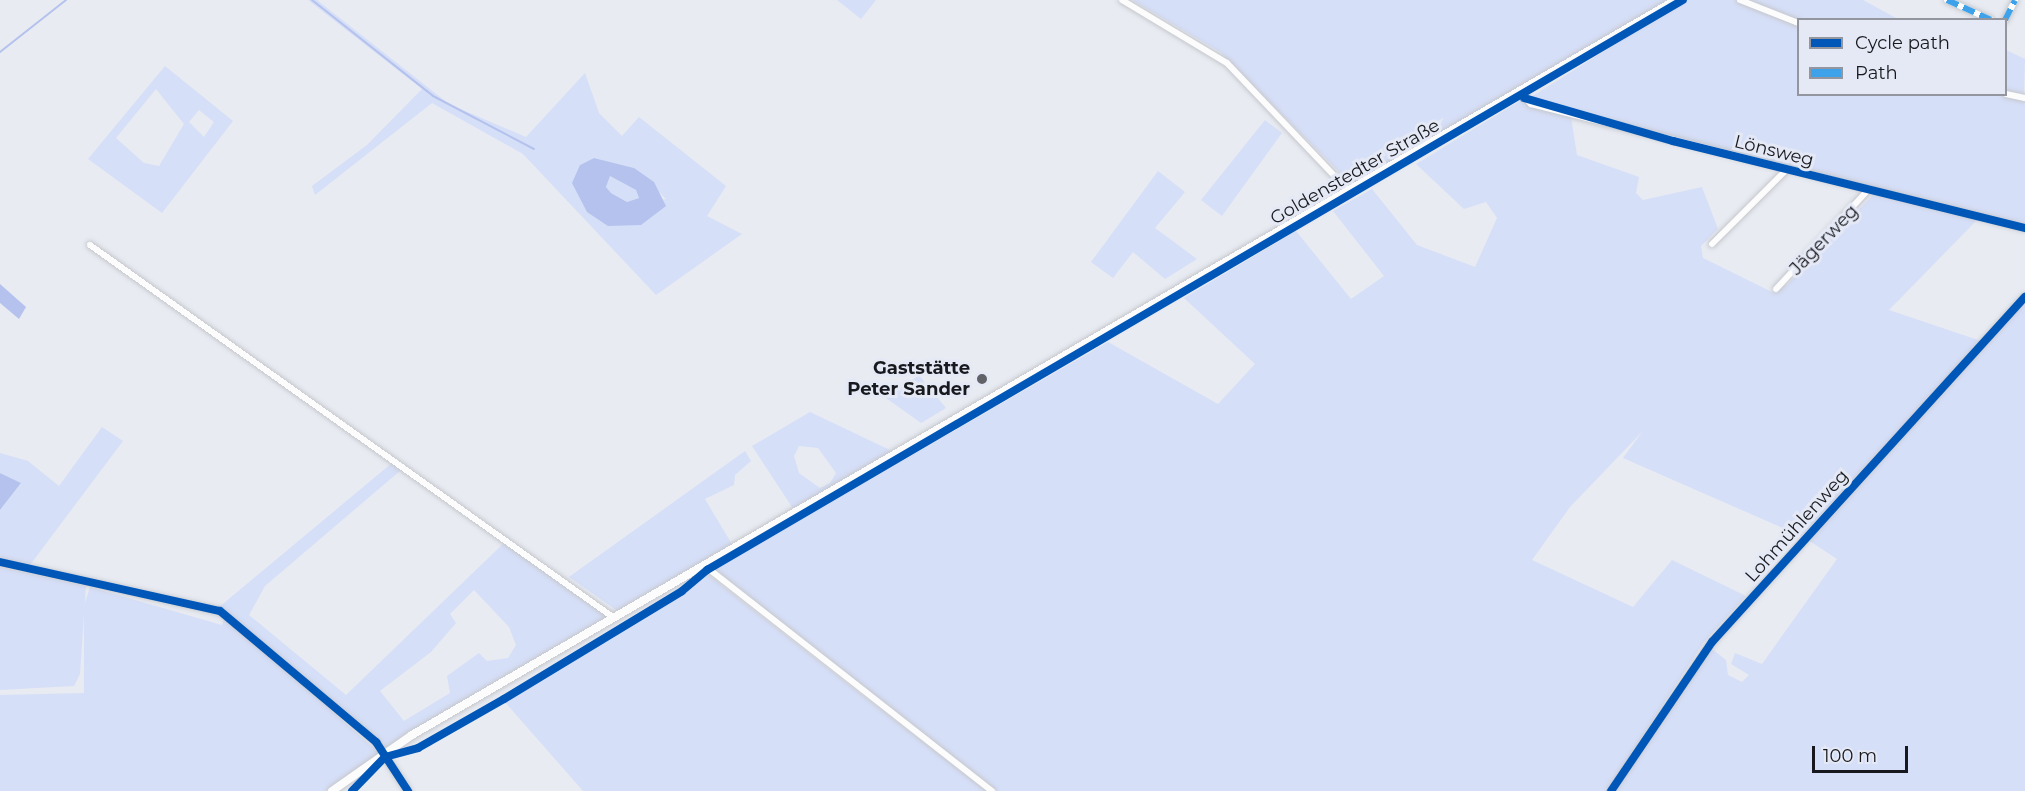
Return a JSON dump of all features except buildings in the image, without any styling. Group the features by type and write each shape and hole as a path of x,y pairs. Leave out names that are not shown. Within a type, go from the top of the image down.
{"main road":[{"name":"Goldenstedter Straße","path":"332,791 383,754 614,618 1521,93 1676,0"}],"street":[{"path":"1122,0 1227,63 1350,192"},
{"path":"1740,0 1797,22"},
{"path":"1947,0 1987,18"},
{"path":"2007,18 2015,0"},
{"name":"Lönsweg","path":"1521,93 1531,104 1786,170 2025,228"},
{"path":"2007,94 2025,98"},
{"path":"1712,244 1786,170"},
{"name":"Jägerweg","path":"1776,289 1869,189"},
{"path":"90,245 614,618"},
{"name":"Lohmühlenweg","path":"1611,791 1712,642 2025,297"},
{"path":"0,562 220,611 383,754 408,791"},
{"path":"705,566 992,791"}],"shaded area":[{"path":"308,0 317,0 449,104 526,137 585,73 599,113 622,136 639,117 726,186 707,216 742,234 656,295 523,154 432,103 315,195 312,186 367,145 422,89","holes":["594,158 634,168 666,199 587,212 580,165"]},
{"path":"837,0 876,0 861,19"},
{"path":"1132,0 1670,0 1353,186 1220,52"},
{"path":"1686,0 1736,0 1797,24 1797,96 2006,96 2025,100 2025,224 1536,104 1531,97"},
{"path":"1744,0 1863,0 1896,18 1797,18 1797,21"},
{"path":"2007,50 2025,59 2024,94 2007,91"},
{"path":"165,66 233,121 162,213 88,159","holes":["156,89 184,124 159,166 144,163 116,138","199,110 214,122 204,137 189,122"]},
{"path":"1520,101 1571,117 1577,155 1639,177 1636,193 1643,200 1702,187 1718,229 1701,246 1703,258 1772,292 1787,285 1875,193 1978,219 1889,310 1981,341 1801,536 1623,458 1642,432 1570,507 1532,560 1633,607 1672,560 1746,596 1703,643 1607,791 997,791 712,571 1108,342 1218,404 1255,364 1184,298 1296,231 1351,299 1384,276 1333,211 1372,189 1417,245 1475,267 1497,218 1486,202 1464,209 1416,164"},
{"path":"1265,120 1282,133 1222,216 1201,200"},
{"path":"1158,171 1185,192 1155,228 1197,259 1165,279 1133,252 1113,278 1091,262"},
{"path":"610,176 636,190 639,198 627,202 611,193 606,187"},
{"path":"2025,300 2025,791 1614,791 1711,648 1726,660 1728,675 1742,682 1749,675 1731,664 1735,653 1762,664 1837,559 1808,540"},
{"path":"919,375 946,408 921,423 886,398"},
{"path":"810,412 890,450 890,455 794,510 752,446","holes":["799,446 818,448 836,473 830,483 820,488 799,473 794,456"]},
{"path":"102,427 123,441 30,565 0,558 0,510 21,483 0,473 0,453 28,461 59,486"},
{"path":"745,451 751,461 735,475 734,485 705,499 733,546 619,612 569,577"},
{"path":"392,463 401,470 265,586 249,615 346,695 506,541 603,609 608,618 385,748 218,608","holes":["474,590 509,627 516,645 508,658 487,661 479,653 447,676 450,693 404,721 380,691 431,652 456,623 450,614"]},
{"path":"0,567 86,586 80,674 74,686 0,690"},
{"path":"706,573 987,791 583,791 504,701 686,591"},
{"path":"90,587 222,625 225,616 379,753 326,791 0,791 0,695 84,693 84,606"}],"water":[{"path":"594,158 634,168 654,182 666,206 641,225 608,226 587,212 572,183 580,165","holes":["610,176 636,190 639,198 627,202 611,193 606,187"]},
{"path":"0,284 26,307 19,319 0,303"},
{"path":"0,473 21,483 0,510"}],"waterway":[{"path":"0,52 66,0"},
{"path":"312,0 433,96 534,149"}],"marked path":[{"path":"1947,0 1987,18"},
{"path":"2006,18 2015,0"}],"cycle path":[{"path":"352,791 385,757 418,748 504,699 682,591 707,570 1683,0"},
{"path":"1524,98 1673,141 2025,228"},
{"path":"1611,791 1712,642 2025,297"},
{"path":"0,562 220,611 376,742 408,791"}],"place":[{"name":"Gaststätte Peter Sander","path":"982,379"}]}
